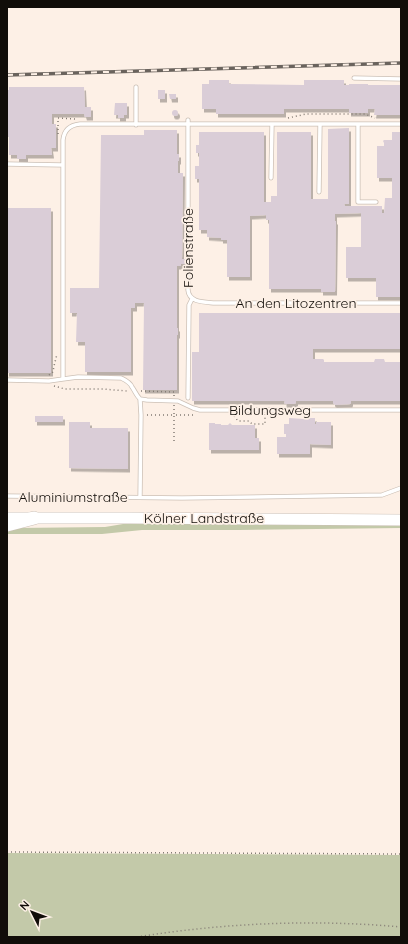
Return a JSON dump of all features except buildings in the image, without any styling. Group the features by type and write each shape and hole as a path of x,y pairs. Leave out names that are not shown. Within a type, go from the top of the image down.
{"highway":[{"path":"7,525 34,518"}],"main road":[{"name":"Kölner Landstraße","path":"7,518 401,520"}],"lane":[{"path":"354,78 401,79"},
{"path":"136,87 136,125"},
{"name":"Folienstraße","path":"188,120 188,292 192,299 189,305 188,398"},
{"path":"63,379 63,165 64,136 65,132 70,127 76,124 401,124"},
{"path":"271,178 272,124"},
{"path":"319,192 320,124"},
{"path":"358,124 358,202 376,202"},
{"path":"7,164 63,165"},
{"name":"An den Litozentren","path":"192,299 202,302 215,303 401,303"},
{"path":"7,380 49,381 78,377 121,378 126,380 140,398 140,497"},
{"name":"Bildungsweg","path":"140,398 147,400 178,401 200,410 401,410"},
{"name":"Aluminiumstraße","path":"7,496 182,498 382,495 401,488"}],"path":[{"path":"286,118 306,114 365,114 377,119"},
{"path":"58,134 58,118 82,119"},
{"path":"49,375 53,372 58,351"},
{"path":"51,386 65,389 174,392"},
{"path":"141,415 174,415 174,444"},
{"path":"7,852 401,854"},
{"path":"137,937 218,927 302,923 338,923 401,928"}],"green space":[{"path":"129,523 401,524 401,528 142,530 102,534 7,534 7,529 16,528 105,527"},
{"path":"7,853 401,855 401,937 7,937"}],"railway":[{"path":"7,75 401,63"}]}
